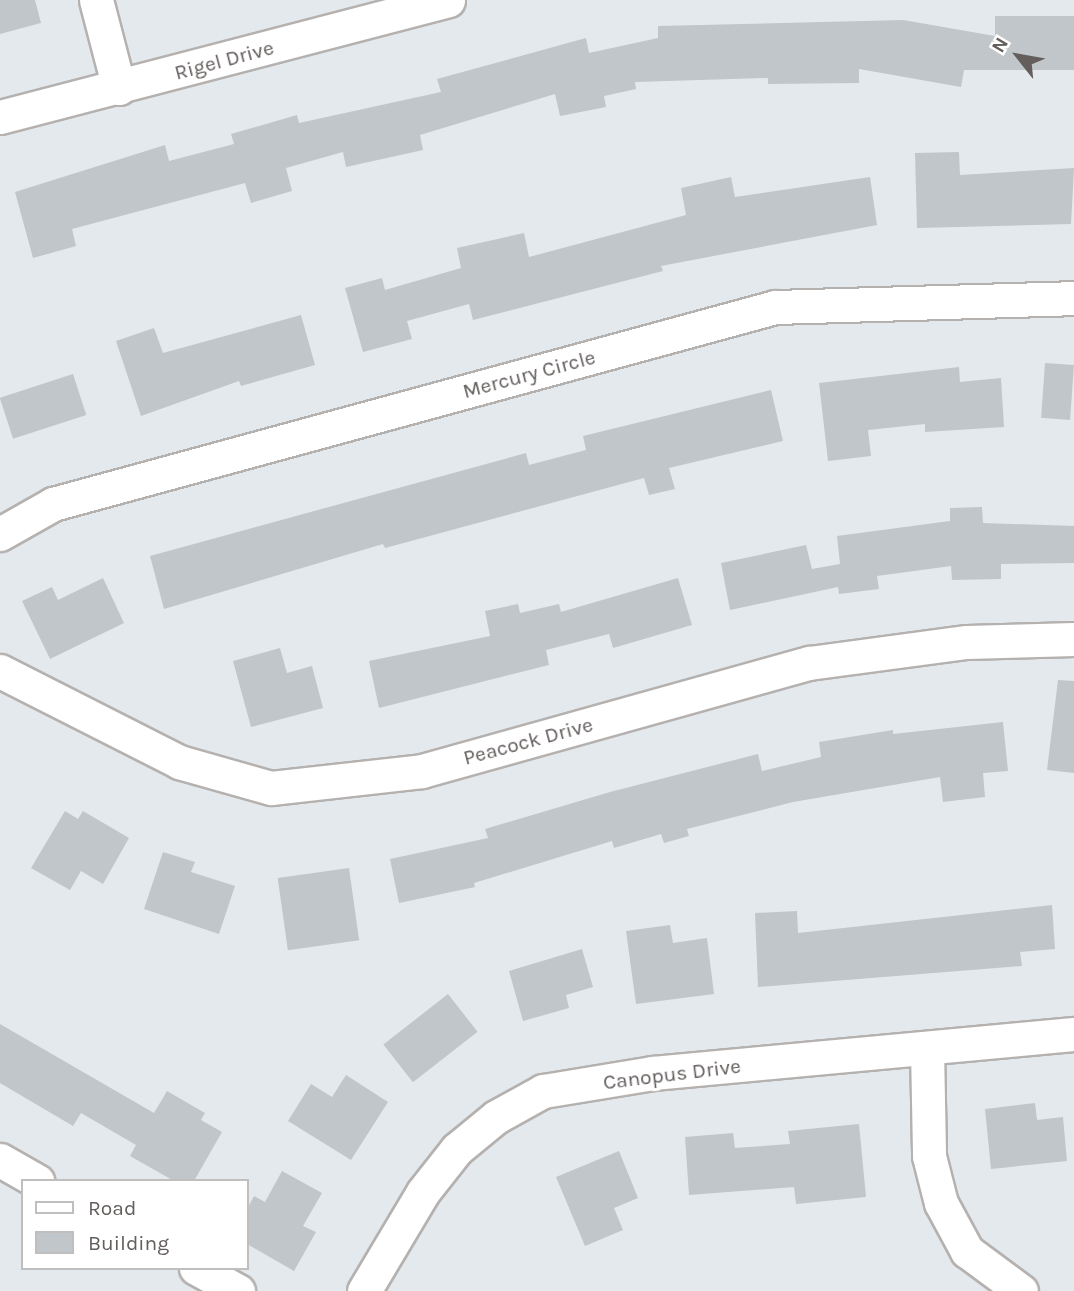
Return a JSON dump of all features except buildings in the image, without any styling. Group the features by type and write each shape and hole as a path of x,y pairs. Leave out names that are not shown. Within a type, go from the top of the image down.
{"street":[{"path":"96,0 118,88"},
{"name":"Rigel Drive","path":"0,117 447,0"},
{"name":"Mercury Circle","path":"0,534 53,503 775,307 1074,298"},
{"name":"Peacock Drive","path":"0,671 179,762 271,788 422,771 809,663 967,642 1074,639"},
{"name":"Canopus Drive","path":"364,1291 424,1192 457,1149 496,1117 543,1091 653,1073 1074,1034"},
{"path":"927,1048 929,1156 941,1203 967,1251 1021,1291"},
{"path":"0,1160 33,1179"},
{"path":"201,1270 238,1291"}]}
